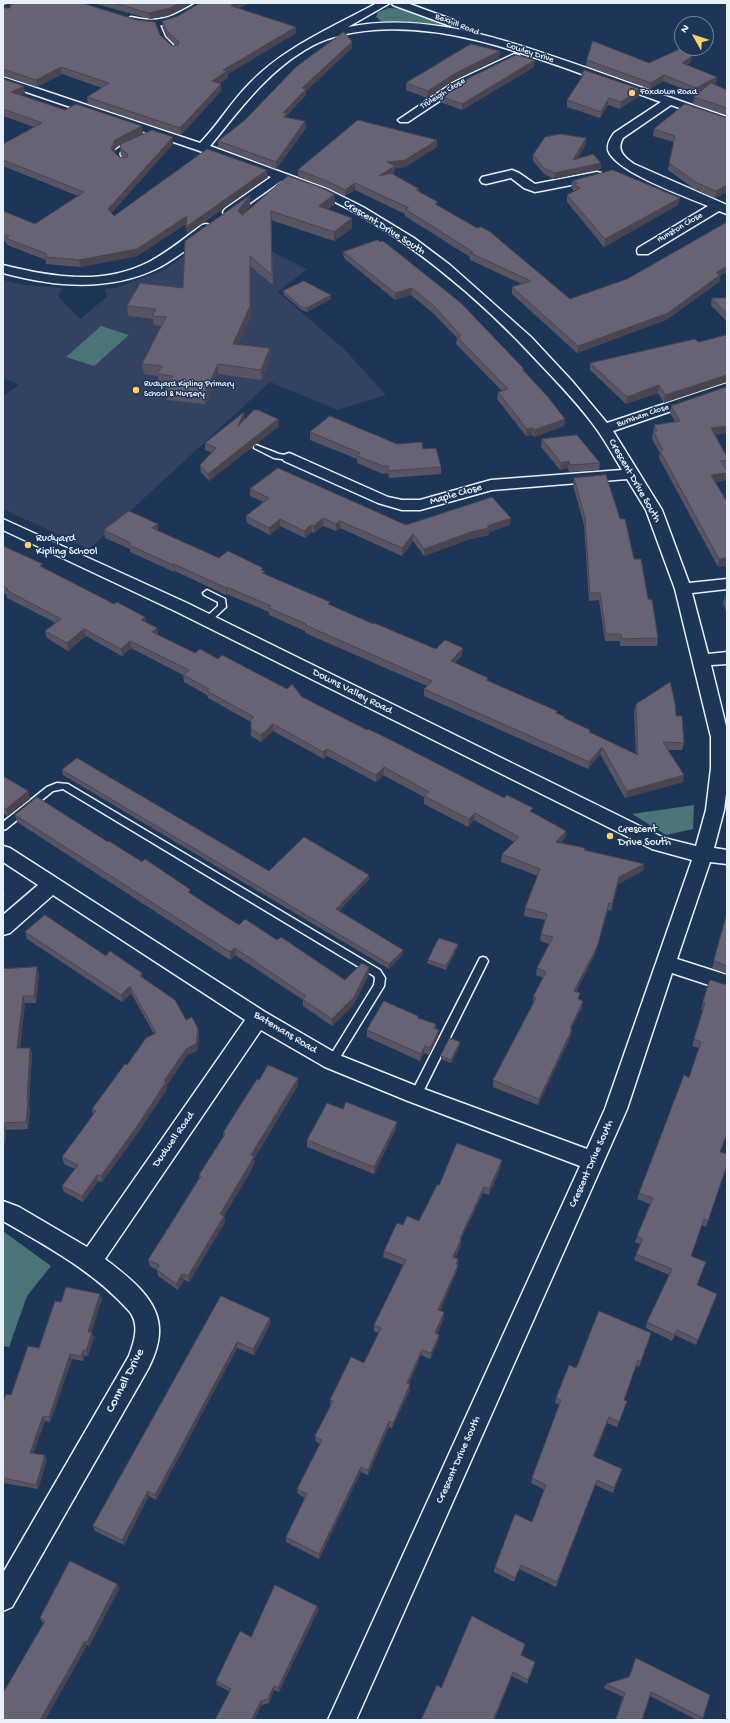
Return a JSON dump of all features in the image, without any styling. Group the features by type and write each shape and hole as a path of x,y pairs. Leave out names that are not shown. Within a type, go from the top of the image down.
{"street":[{"path":"4,9 23,3"},
{"path":"120,16 146,24 157,24 168,22 204,3"},
{"name":"Cowley Drive","path":"201,147 205,145 253,86 264,75 301,47 326,36 385,3"},
{"name":"Bexhill Road","path":"397,3 471,30 494,41"},
{"path":"366,13 382,26"},
{"name":"Cowley Drive","path":"326,36 348,30 382,26 412,26 444,29 494,41 526,51 727,121"},
{"name":"Truleigh Close","path":"404,120 458,84 526,51"},
{"name":"Crescent Drive South","path":"3,80 149,134 201,147 323,192 359,210 409,241 445,268 526,340 567,384 604,429 654,510 683,589 720,738 720,760 715,810 703,854 616,1109 342,1720"},
{"path":"670,101 628,128 615,140 615,152 628,166 722,208"},
{"path":"486,180 512,174 516,175 527,186 535,188 609,173 628,166"},
{"path":"3,269 23,275 57,281 87,282 114,278 151,265 280,176"},
{"name":"Hunston Close","path":"643,251 722,208"},
{"name":"Burnham Close","path":"604,429 727,387"},
{"name":"Maple Close","path":"289,458 383,500 402,506 426,504 491,485 633,474"},
{"name":"Downs Valley Road","path":"3,524 207,620 659,844 688,852 727,856"},
{"path":"683,589 727,584"},
{"path":"700,660 727,658"},
{"name":"Batemans Road","path":"3,853 258,1018 332,1061 416,1095 593,1161"},
{"path":"3,926 52,884"},
{"path":"665,963 727,983"},
{"name":"Dudwell Road","path":"90,1262 258,1018"},
{"name":"Connell Drive","path":"3,1211 11,1214 104,1271 137,1303 145,1316 147,1328 146,1341 140,1360 3,1598"}],"lane":[{"path":"157,24 165,40 176,50"},
{"path":"125,162 117,158 116,152 123,146 136,140"},
{"path":"256,447 277,456 289,458"},
{"path":"207,593 222,601 222,607 207,620"},
{"path":"3,827 53,787 65,786 377,973 380,978 379,986 332,1061"},
{"path":"416,1095 483,961"}],"shaded area":[{"name":"Rudyard Kipling Primary School & Nursery","path":"225,229 307,269 278,292 344,349 386,395 337,410 270,382 89,549 3,509 3,396 19,385 3,378 3,280 24,285 63,288 58,296 80,319 107,297 105,289 115,288 162,271"}],"green space":[{"path":"389,8 405,9 461,29 420,24 389,23 381,21 376,17 378,12"},
{"path":"101,326 129,335 94,366 66,357"},
{"path":"694,805 693,829 666,835 632,814"},
{"path":"3,1231 51,1266 27,1296 9,1347 3,1346"}],"building":[{"path":"16,3 82,3 137,20 155,22 160,35 172,46 178,45 179,42 168,32 162,21 178,16 200,3 236,3 231,6 296,27 223,70 227,71 212,81 221,84 180,128 87,97 109,83 61,67 36,80 3,69 3,8 10,8 10,5"},
{"path":"115,3 180,3 170,8 149,13"},
{"path":"344,32 352,42 302,88 306,89 283,113 287,113 284,117 305,121 276,162 218,141 245,120 296,67"},
{"path":"593,41 649,63 674,52 674,56 692,56 682,63 717,77 696,88 664,75 651,83 587,60"},
{"path":"471,44 500,51 454,74 428,91 406,83"},
{"path":"516,55 535,60 462,104 440,96 463,81"},
{"path":"584,70 640,89 621,102 609,98 601,112 567,100 584,74 582,75"},
{"path":"3,79 24,86 11,92 65,110 76,104 142,126 115,140 111,149 119,157 126,158 128,156 127,153 120,149 121,144 152,130 173,137 108,209 114,216 207,149 267,170 186,227 187,216 137,249 79,260 45,257 47,254 5,238 9,236 3,234 3,211 35,224 84,192 3,160 3,144 42,123 3,109"},
{"path":"711,83 727,90 727,108 694,97"},
{"path":"685,104 727,118 727,185 716,191 697,183 669,163 675,136 654,129"},
{"path":"358,120 437,140 405,160 387,162 395,166 379,176 391,173 419,189 416,190 438,202 435,204 477,228 481,227 489,231 570,299 627,279 727,222 727,266 716,273 720,275 668,313 578,346 512,287 531,281 470,253 473,252 405,209 409,208 355,183 345,190 327,181 298,170"},
{"path":"561,134 586,138 573,160 593,154 601,163 555,173 544,168 533,155 545,137"},
{"path":"613,170 680,198 605,239 567,195 580,188 574,185 577,183 572,181"},
{"path":"288,176 335,194 319,206 352,218 334,232 271,211 272,275 250,256 250,306 233,344 270,348 261,370 218,364 204,394 166,390 173,376 157,374 162,366 142,364 166,317 152,316 156,309 127,306 140,283 183,288 185,241 250,195 238,211 242,215"},
{"path":"378,240 380,242 383,241 461,303 524,369 522,369 548,397 565,419 534,430 533,428 527,429 498,392 508,389 457,337 461,336 434,306 412,288 395,293 343,252"},
{"path":"304,281 331,295 307,308 301,307 283,291"},
{"path":"712,298 727,298 727,314"},
{"path":"727,335 727,375 665,395 659,385 627,397 590,363 695,339 698,342"},
{"path":"727,387 727,426 711,428 727,457 727,460 721,461 727,473 711,475 727,502 727,558 719,559 660,451 663,450 653,431 657,431 654,425 680,421 671,406"},
{"path":"254,410 258,410 278,419 208,474 200,465 216,448 205,443 244,412 238,426"},
{"path":"330,416 397,444 422,442 423,449 436,448 441,467 389,471 388,466 383,466 357,456 360,453 310,432"},
{"path":"577,435 600,463 570,465 569,461 561,463 542,439"},
{"path":"278,468 406,525 492,497 511,518 487,526 489,528 471,532 424,549 413,534 402,548 340,521 336,524 323,518 314,526 311,525 304,531 280,519 269,528 246,516 269,498 250,489"},
{"path":"606,475 620,519 625,519 634,559 641,559 648,599 652,600 658,638 622,639 621,634 606,634 600,593 590,593 585,518 574,478"},
{"path":"129,511 158,524 152,528 219,558 228,551 263,568 261,570 265,571 262,573 330,602 328,604 373,624 374,623 436,649 445,640 463,648 451,661 488,678 486,680 557,711 556,713 565,717 564,718 590,730 589,732 638,755 636,704 670,682 675,703 676,716 682,716 684,743 663,742 684,775 627,791 602,747 589,762 424,689 432,681 305,625 306,624 269,608 271,606 227,587 226,588 129,545 131,543 104,530"},
{"path":"3,546 43,564 40,566 114,604 117,602 145,617 141,620 157,628 152,632 195,653 200,649 218,659 222,655 287,689 292,684 302,697 367,730 368,729 391,740 504,798 507,795 533,808 530,811 566,831 556,842 585,848 584,850 644,864 619,877 612,904 609,903 597,947 574,991 580,993 578,999 583,1001 570,1028 572,1029 539,1099 493,1080 536,998 533,997 546,972 537,968 553,937 541,934 547,914 525,908 540,869 502,854 519,837 475,813 469,819 424,796 429,792 384,767 376,775 327,749 323,752 273,724 261,735 251,729 251,720 254,717 207,691 209,689 183,675 189,670 130,641 121,649 84,629 67,643 45,631 61,619 6,590 8,589 3,586"},
{"path":"77,758 269,871 304,837 369,875 336,909 403,950 389,964 62,770"},
{"path":"3,776 28,791 6,809 3,807"},
{"path":"37,797 142,862 145,859 191,890 188,892 239,925 245,919 277,940 281,937 345,980 362,963 369,967 354,997 332,1019 302,999 306,996 235,948 230,952 15,815"},
{"path":"727,913 727,966 714,961"},
{"path":"45,915 106,956 110,951 142,973 140,976 175,1000 186,1020 192,1017 198,1029 196,1044 186,1049 164,1081 166,1082 135,1129 101,1176 97,1175 82,1196 62,1186 78,1165 62,1157 96,1111 92,1109 125,1064 127,1065 146,1038 156,1033 130,986 121,995 25,932"},
{"path":"439,938 458,944 446,966 428,960"},
{"path":"37,967 34,996 23,996 17,1048 30,1048 26,1122 4,1123 3,1132 3,969"},
{"path":"710,980 727,985 727,1133 720,1152 727,1154 727,1165 708,1221 704,1219 691,1256 706,1262 697,1285 717,1294 698,1340 677,1330 674,1335 647,1322 672,1269 636,1254 643,1239 637,1236 653,1198 639,1193 684,1075 689,1078 701,1042 694,1039"},
{"path":"384,1001 418,1016 418,1018 436,1024 434,1028 439,1030 430,1048 425,1046 421,1054 367,1030"},
{"path":"450,1038 460,1042 451,1060 441,1056"},
{"path":"268,1065 298,1078 251,1155 254,1156 220,1214 224,1216 188,1276 182,1274 176,1284 157,1270 159,1265 148,1260 201,1176 199,1175 225,1134 223,1133 231,1120 257,1079 259,1080"},
{"path":"346,1102 397,1122 374,1167 307,1140 327,1103 343,1109"},
{"path":"457,1143 502,1160 489,1189 484,1187 460,1238 461,1239 453,1257 458,1259 456,1264 458,1265 438,1310 444,1312 435,1333 439,1335 431,1353 422,1350 407,1383 410,1384 393,1423 389,1421 368,1470 361,1467 319,1554 286,1537 307,1494 297,1489 322,1440 315,1436 333,1401 330,1400 351,1357 364,1363 381,1328 374,1325 406,1260 384,1251 397,1223 403,1225 407,1216 419,1221 437,1185 439,1185"},
{"path":"66,1287 100,1294 88,1332 92,1332 86,1351 83,1350 81,1356 70,1354 49,1417 43,1416 30,1453 45,1455 36,1485 3,1478 3,1403 6,1394 11,1395 28,1346 39,1348 55,1301 61,1302"},
{"path":"221,1296 270,1318 253,1349 237,1342 155,1495 148,1491 122,1540 93,1526"},
{"path":"599,1311 651,1333 641,1361 638,1360 624,1400 627,1401 619,1422 609,1417 593,1456 622,1469 614,1488 597,1480 557,1582 521,1565 515,1578 495,1567 515,1514 532,1522 546,1485 532,1478 561,1400 556,1398 569,1365 576,1368"},
{"path":"70,1561 117,1584 87,1642 85,1641 40,1720 3,1720 3,1693 45,1621 40,1618"},
{"path":"275,1585 317,1606 278,1688 274,1686 268,1699 261,1701 251,1720 215,1720 231,1689 216,1681 240,1631 251,1637"},
{"path":"472,1616 525,1644 521,1655 535,1662 528,1680 513,1672 494,1718 498,1720 421,1720 437,1685 441,1688"},
{"path":"636,1658 710,1695 703,1718 651,1692 642,1720 616,1720 625,1693 606,1684 629,1677"}],"place":[{"name":"Foxdown Road","path":"632,93"},
{"name":"Rudyard Kipling Primary School & Nursery","path":"136,390"},
{"name":"Rudyard Kipling School","path":"28,545"},
{"name":"Crescent Drive South","path":"610,836"}]}
